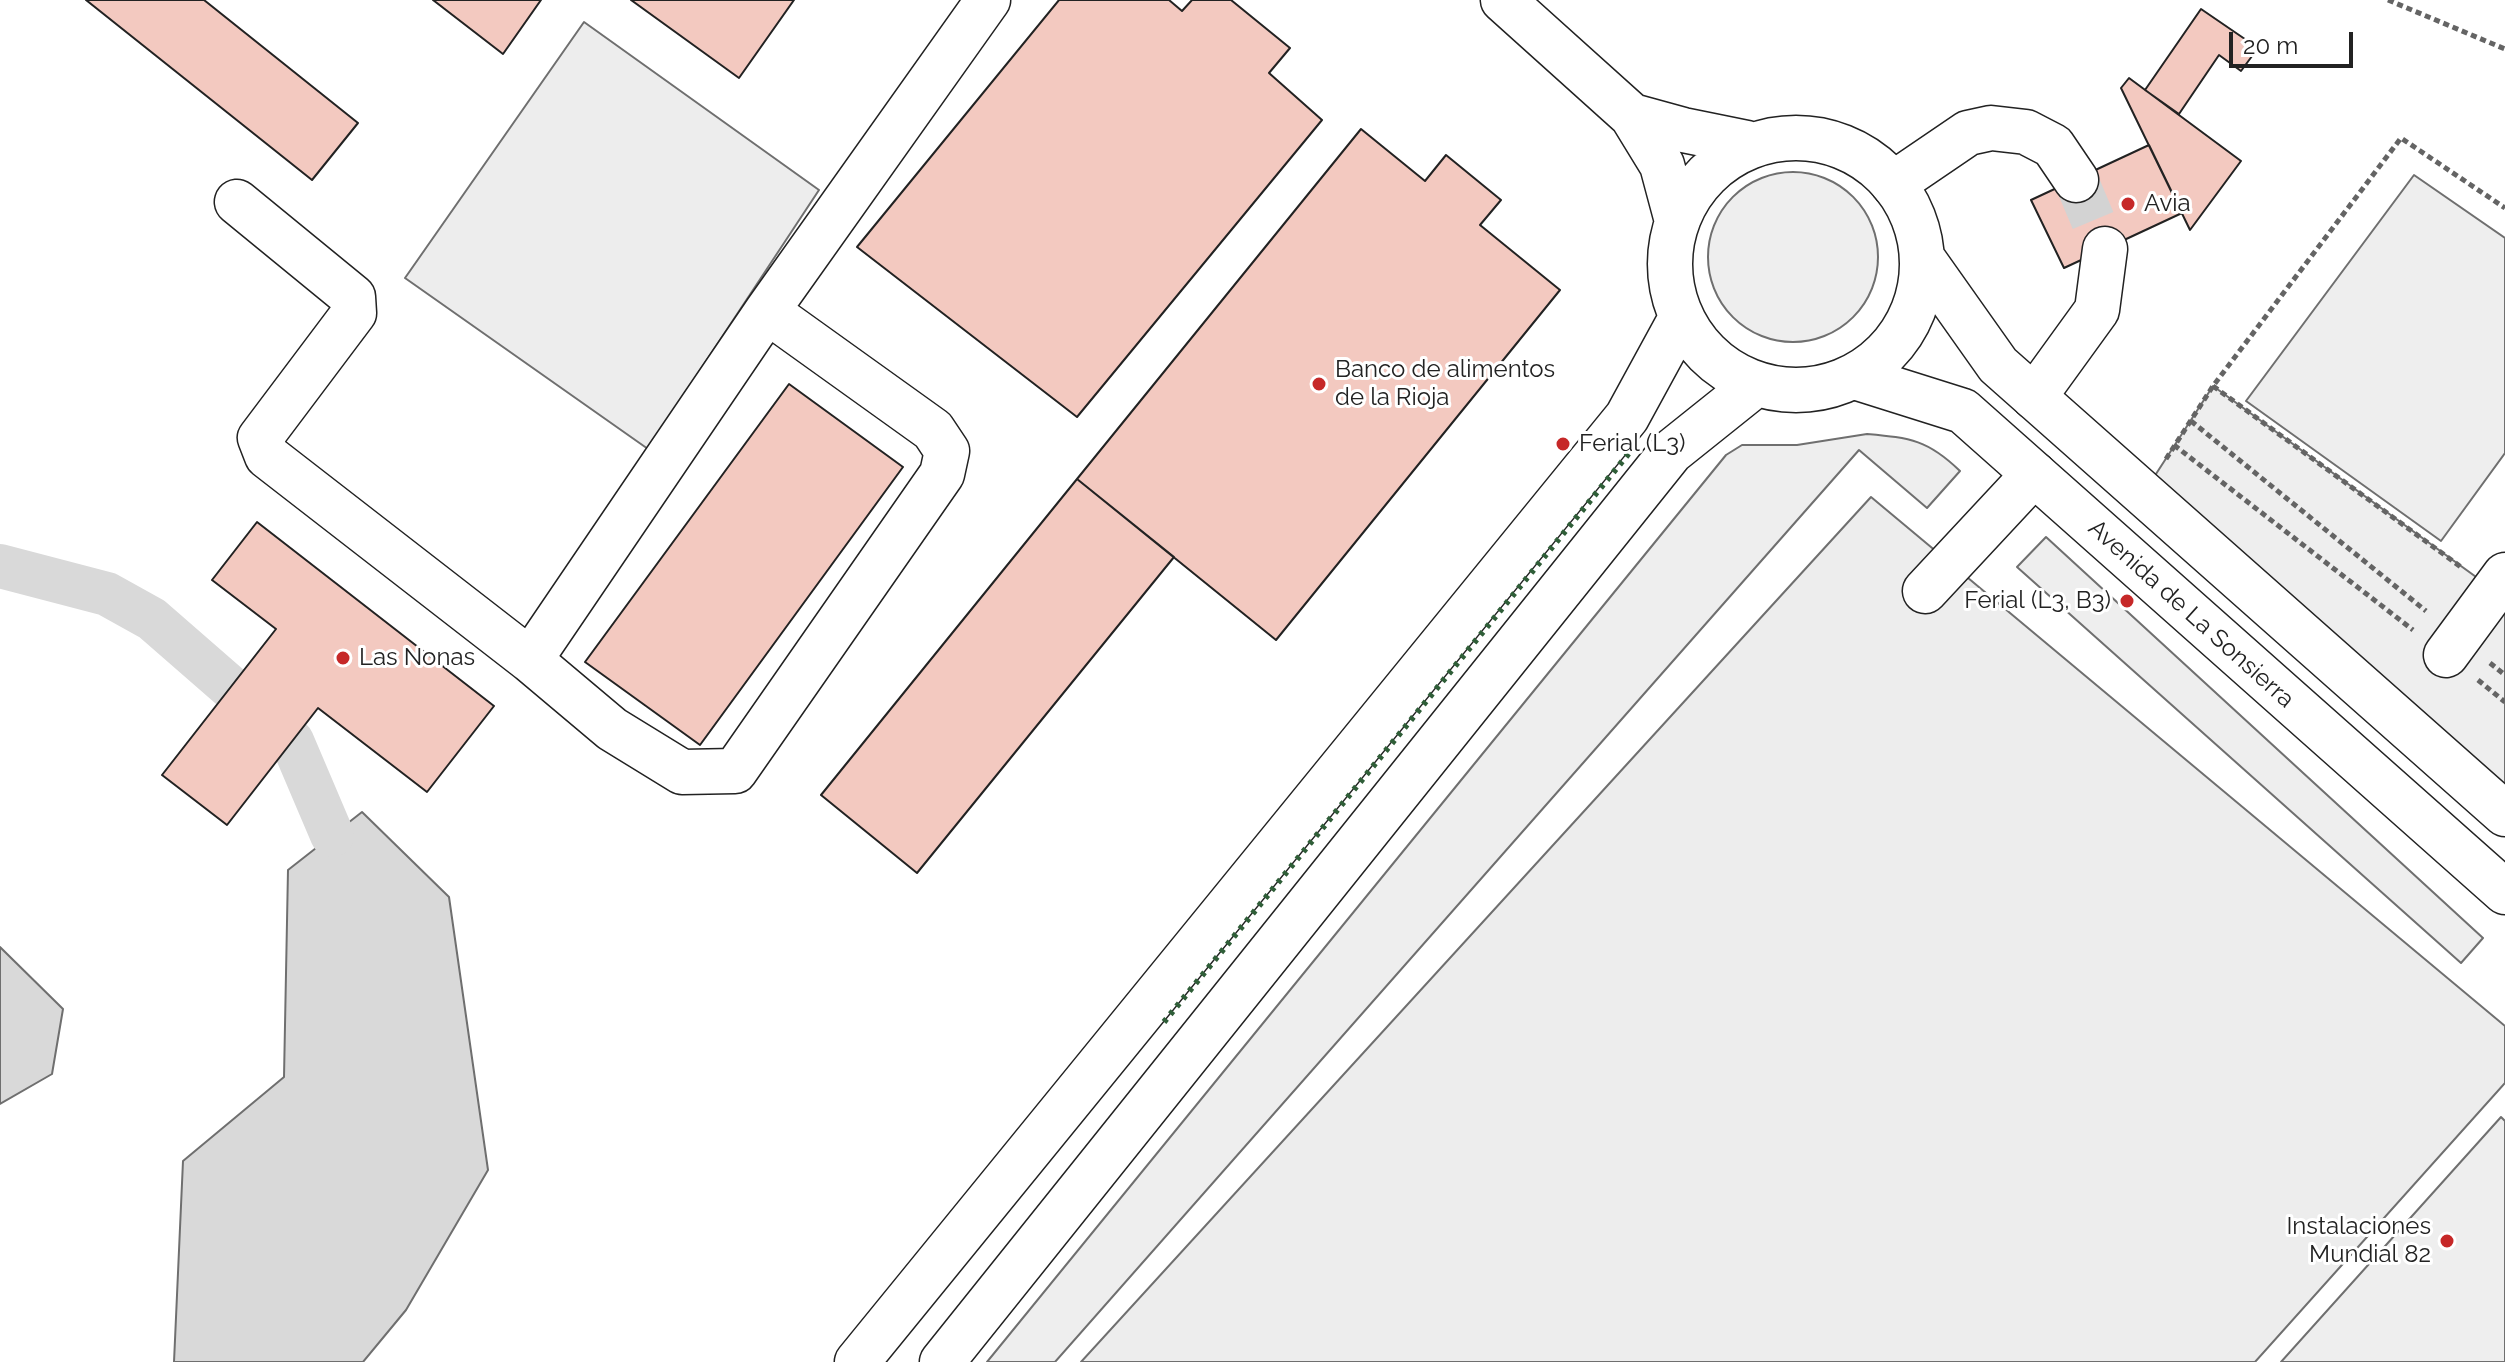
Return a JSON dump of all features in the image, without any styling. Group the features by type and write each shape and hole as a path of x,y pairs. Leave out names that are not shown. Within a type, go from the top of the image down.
{"main road":[{"path":"530,660 767,311 988,0"},
{"path":"1503,0 1632,116 1662,165 1677,221"},
{"path":"1632,116 1747,143 1811,138 1822,141 1875,165 1900,191 1916,223 1923,259 1920,294 1907,328 1884,356 1855,377 1806,391 1756,384 1712,359 1681,318 1669,267 1677,221 1692,193 1716,161 1747,143"},
{"path":"1893,184 1968,133 1991,128 2026,132 2053,146 2076,180"},
{"path":"237,202 353,297 354,313 260,438 267,456 530,660 612,729 682,772 735,771 942,474 947,451 933,430 767,311"},
{"path":"2034,397 2097,310 2105,249"},
{"path":"1923,259 1998,365 2505,814"},
{"path":"857,1362 1627,417 1681,318"},
{"name":"Avenida de La Sonsierra","path":"1855,377 1963,411 2505,892"},
{"path":"942,1362 1671,452 1756,384"},
{"path":"1925,591 2034,474"},
{"path":"2452,646 2499,583"}],"path":[{"path":"2388,0 2505,49"},
{"path":"2143,494 2213,386 2401,138 2505,208"},
{"path":"2213,386 2499,583"},
{"path":"2191,421 2452,646 2505,702"},
{"path":"2174,445 2452,646 2505,675"}],"shaded area":[{"path":"584,22 819,190 648,449 405,278"},
{"path":"1793,172 1826,178 1853,197 1872,224 1878,257 1872,290 1853,317 1826,336 1793,342 1760,336 1733,317 1714,290 1708,257 1714,224 1733,197 1760,178"},
{"path":"2414,175 2505,238 2505,453 2441,541 2246,401"},
{"path":"2213,386 2505,598 2505,814 2143,494"},
{"path":"1867,434 1918,442 1960,471 1927,508 1859,450 1055,1362 987,1362 1726,455 1742,445 1797,445"},
{"path":"1871,497 2505,1026 2505,1083 2255,1362 1081,1362"},
{"path":"2046,537 2483,938 2461,963 2017,567"},
{"path":"362,812 449,897 488,1170 406,1310 363,1362 174,1362 183,1161 284,1077 288,870"},
{"path":"0,947 63,1009 52,1074 0,1104"},
{"name":"Instalaciones Mundial 82","path":"2501,1117 2505,1121 2505,1362 2281,1362"}],"building":[{"path":"86,0 204,0 358,123 312,180"},
{"path":"433,0 541,0 503,54"},
{"path":"631,0 794,0 739,78"},
{"path":"1059,0 1169,0 1182,11 1192,0 1231,0 1290,48 1269,73 1322,120 1077,417 857,247"},
{"path":"2201,9 2258,48 2241,71 2219,55 2179,114 2145,90"},
{"path":"2129,78 2241,161 2190,230 2121,88"},
{"name":"Banco de alimentos de la Rioja","path":"1361,129 1425,181 1446,155 1501,200 1480,225 1560,290 1276,640 1077,479"},
{"path":"2149,145 2182,213 2064,268 2031,200"},
{"path":"789,384 903,467 700,745 585,662"},
{"path":"1077,479 1174,557 917,873 821,795"},
{"name":"Las Nonas","path":"257,522 494,706 427,792 318,708 227,825 162,775 276,629 212,580"}],"waterway":[{"path":"0,566 107,594 152,619 292,741 332,835"}],"tunnel":[{"path":"2076,180 2105,249"}],"hedge":[{"path":"1164,1022 1634,447"}],"place":[{"name":"Avia","path":"2128,204"},
{"name":"Banco de alimentos de la Rioja","path":"1319,384"},
{"name":"Ferial (L3)","path":"1563,444"},
{"name":"Ferial (L3, B3)","path":"2127,601"},
{"name":"Las Nonas","path":"343,658"},
{"name":"Instalaciones Mundial 82","path":"2447,1241"}]}
